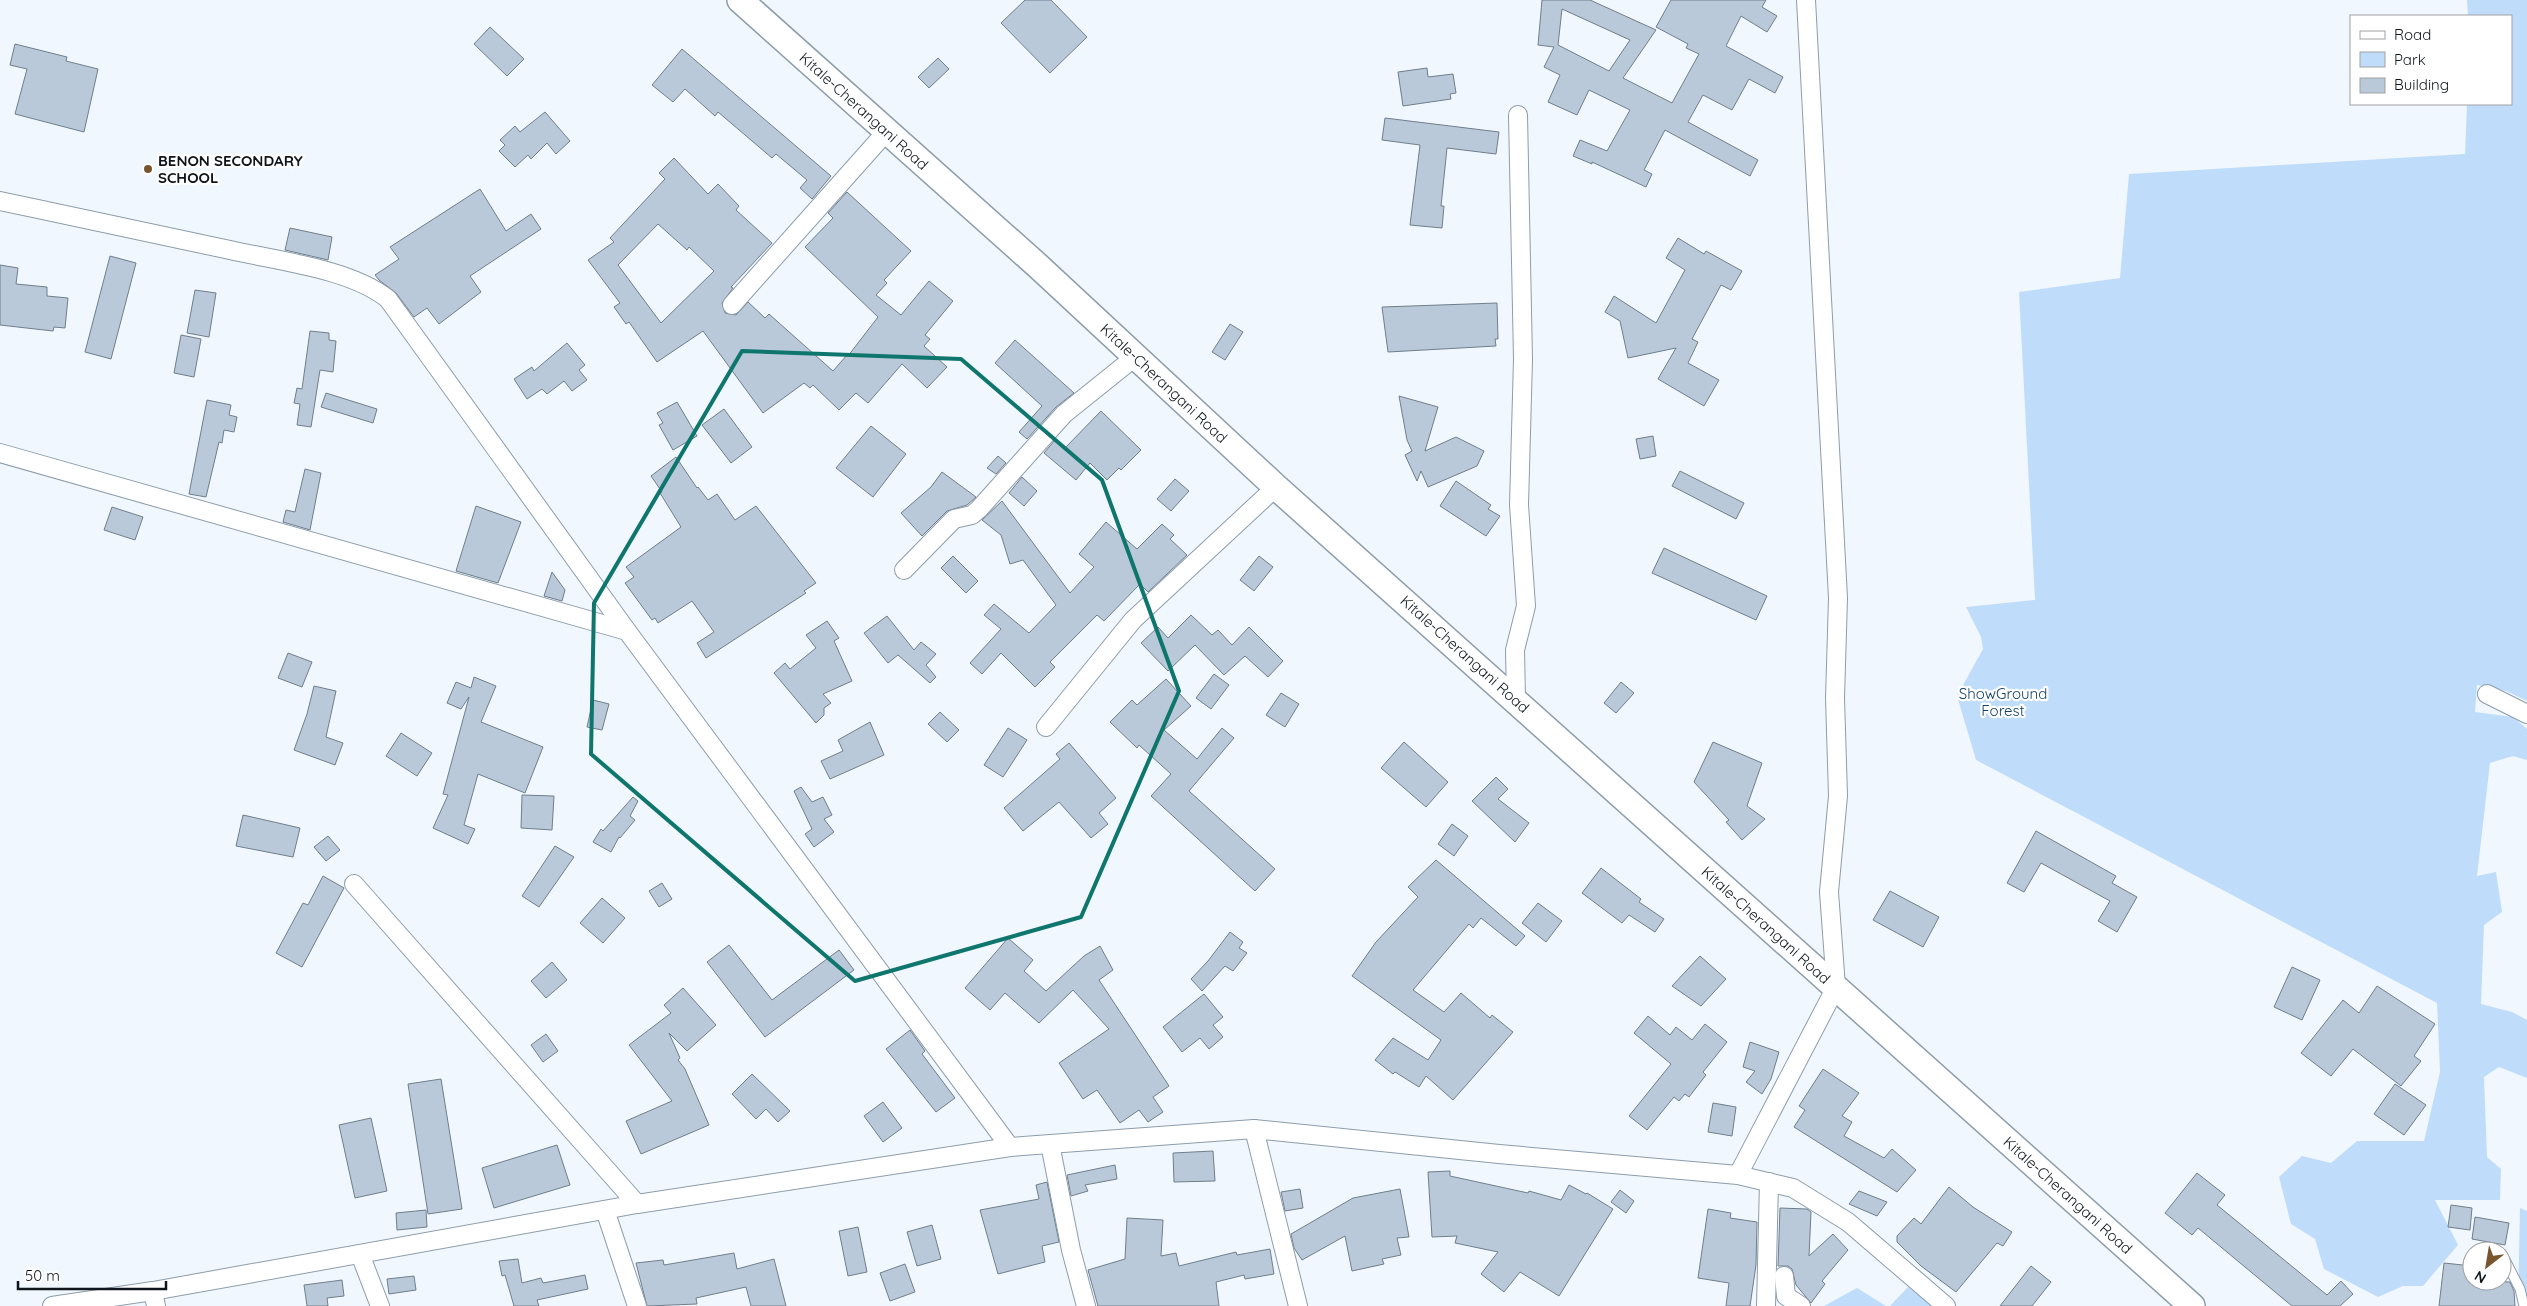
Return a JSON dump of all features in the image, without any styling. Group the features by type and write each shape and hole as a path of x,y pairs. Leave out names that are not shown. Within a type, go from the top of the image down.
{"main road":[{"name":"Kitale-Cherangani Road","path":"740,0 1038,266 1276,487 2192,1306"}],"street":[{"path":"1738,1175 1836,987 1829,892 1838,796 1835,698 1838,598 1806,0"},
{"path":"1516,700 1515,650 1526,606 1519,505 1523,359 1518,115"},
{"path":"732,305 886,131"},
{"path":"0,201 302,266 357,280 374,288 388,300 628,631 1010,1147"},
{"path":"904,570 954,519 972,515 1064,414 1135,357"},
{"path":"0,453 628,631"},
{"path":"1046,727 1133,620 1276,487"},
{"path":"2487,694 2527,714"},
{"path":"354,884 637,1204"},
{"path":"1254,1129 1298,1306"},
{"path":"52,1306 154,1298 360,1254 637,1204 1010,1147 1254,1129 1499,1154 1738,1175 1794,1188 1848,1222 1946,1306"},
{"path":"1050,1144 1071,1250 1086,1306"},
{"path":"1766,1306 1769,1182"},
{"path":"605,1210 637,1306"},
{"path":"360,1254 380,1306"},
{"path":"1784,1276 1786,1296 1801,1306"}],"lane":[{"path":"2512,1273 2520,1289 2524,1306"}],"highlighted area":[{"path":"742,351 961,359 1102,480 1179,691 1081,917 855,981 591,754 594,603"}],"green space":[{"name":"ShowGround Forest","path":"2467,0 2527,0 2527,701 2506,691 2477,685 2475,712 2513,717 2527,729 2527,760 2513,756 2490,763 2477,876 2496,872 2502,912 2484,925 2481,1004 2512,1012 2527,1020 2527,1078 2499,1067 2484,1077 2487,1157 2501,1169 2500,1200 2435,1200 2458,1245 2423,1286 2403,1286 2378,1297 2324,1269 2315,1239 2291,1224 2279,1177 2302,1156 2331,1163 2357,1141 2424,1141 2440,1072 2437,1003 1976,760 1957,696 1983,649 1981,637 1966,607 2035,600 2019,292 2120,278 2129,174 2465,154 2467,105 2512,105 2512,15 2468,15"},
{"path":"2520,1208 2527,1211 2527,1306 2518,1306"},
{"path":"1908,1287 1935,1306 1890,1306"},
{"path":"1857,1288 1886,1306 1824,1306"}],"building":[{"path":"1025,0 1051,0 1087,37 1050,73 1001,23"},
{"path":"1542,0 1590,0 1656,30 1623,78 1672,103 1699,54 1686,48 1688,44 1656,27 1671,0 1766,0 1762,7 1777,16 1767,32 1741,16 1726,46 1783,77 1775,93 1749,79 1732,110 1703,95 1688,122 1758,160 1750,176 1665,130 1644,170 1652,174 1646,187 1592,162 1592,164 1573,156 1580,140 1607,151 1630,110 1589,90 1577,115 1548,102 1560,75 1544,67 1554,47 1538,45","holes":["1562,9 1630,40 1609,71 1558,45"]},
{"path":"490,27 524,59 507,76 474,44"},
{"path":"15,44 67,57 66,61 98,69 84,132 15,114 27,69 10,65"},
{"path":"682,49 831,176 812,199 800,188 807,180 776,154 772,158 718,112 715,116 685,89 673,102 652,85"},
{"path":"938,58 949,69 929,88 918,77"},
{"path":"1427,68 1428,77 1453,74 1456,93 1450,94 1451,99 1403,106 1398,72"},
{"path":"545,112 570,141 556,154 547,143 531,159 528,155 515,167 499,151 505,145 500,140 515,126 520,132"},
{"path":"1385,118 1499,132 1496,154 1447,148 1441,206 1444,206 1442,228 1410,225 1420,145 1382,140"},
{"path":"674,158 708,194 718,184 739,206 736,210 772,243 731,287 733,288 722,303 725,313 736,315 748,302 765,318 769,314 833,371 848,356 878,317 805,247 833,218 828,213 847,192 911,251 884,280 887,283 876,295 901,315 929,281 953,301 925,335 930,339 924,346 947,367 927,388 902,364 868,403 856,393 839,410 813,385 810,388 804,383 763,413 703,331 657,362 629,322 626,324 614,307 620,303 588,260 614,242 610,238 665,179 659,173","holes":["658,224 687,250 689,247 714,271 661,323 618,265"]},
{"path":"480,189 506,231 531,214 541,229 470,276 481,292 439,324 427,308 414,317 396,293 375,275 399,259 390,247"},
{"path":"290,228 332,237 328,260 285,250"},
{"path":"1678,238 1704,254 1706,251 1742,271 1731,290 1721,285 1692,339 1698,342 1688,363 1719,380 1704,406 1658,379 1676,348 1628,358 1620,321 1605,312 1614,296 1656,323 1685,270 1666,258"},
{"path":"110,256 136,263 111,359 85,352"},
{"path":"0,265 18,268 16,284 47,287 47,296 68,298 65,328 54,327 53,331 0,325"},
{"path":"195,290 216,293 209,337 187,333"},
{"path":"1497,303 1498,339 1495,339 1496,346 1388,352 1382,307"},
{"path":"1230,324 1243,332 1225,360 1212,352"},
{"path":"310,331 329,333 329,340 336,341 333,372 320,370 311,427 297,425 300,404 294,403 297,388 302,389"},
{"path":"181,335 201,339 194,377 174,373"},
{"path":"1015,340 1074,393 1056,407 1027,439 1019,432 1042,406 995,363"},
{"path":"567,343 585,365 579,370 587,380 572,391 564,381 547,394 542,389 527,399 514,379 532,367 534,371"},
{"path":"326,393 377,409 373,423 321,407"},
{"path":"1399,396 1438,407 1425,451 1456,437 1484,451 1477,466 1428,487 1421,471 1417,481 1405,455 1412,451 1407,440"},
{"path":"207,400 231,405 229,415 237,417 234,432 224,430 222,443 219,442 206,497 189,494"},
{"path":"677,402 697,436 673,450 659,425 663,423 657,413"},
{"path":"724,409 752,447 731,463 702,425"},
{"path":"1101,411 1141,450 1121,470 1119,468 1107,480 1090,463 1076,480 1044,453 1055,440 1065,448"},
{"path":"871,426 906,454 873,497 836,468"},
{"path":"1653,436 1656,456 1640,459 1636,439"},
{"path":"998,456 1006,463 996,474 987,468"},
{"path":"676,457 697,488 708,500 717,494 735,520 756,506 816,583 804,591 806,593 706,658 697,643 714,632 692,601 658,623 655,618 652,620 625,583 634,577 626,567 681,527 651,476"},
{"path":"305,469 321,473 310,530 283,522 286,510 295,512"},
{"path":"1680,471 1744,503 1736,519 1672,486"},
{"path":"942,472 976,497 967,505 947,511 922,536 901,513 931,487"},
{"path":"1022,477 1037,491 1024,506 1009,493"},
{"path":"1175,479 1189,491 1171,511 1157,499"},
{"path":"1456,481 1491,505 1488,509 1500,516 1486,536 1440,506"},
{"path":"1002,501 1070,593 1094,567 1079,554 1106,522 1137,549 1162,524 1174,535 1170,539 1187,555 1148,592 1140,584 1104,621 1097,615 1050,662 1055,667 1035,687 1001,653 982,674 970,663 1001,629 984,615 994,604 1029,633 1056,605 1023,560 1010,564 1001,535 982,520"},
{"path":"476,506 521,522 498,583 456,571"},
{"path":"112,507 143,517 135,540 104,530"},
{"path":"1664,548 1767,596 1756,620 1652,573"},
{"path":"953,556 978,581 966,593 941,568"},
{"path":"1259,556 1273,567 1254,591 1240,580"},
{"path":"552,572 565,590 562,601 544,596"},
{"path":"1191,615 1212,635 1218,630 1232,645 1249,627 1283,661 1268,677 1245,656 1224,675 1195,645 1168,671 1141,643 1158,627 1168,638"},
{"path":"887,616 914,650 921,642 936,654 926,665 936,677 930,683 898,655 888,663 864,633"},
{"path":"827,621 839,638 834,641 852,681 823,694 831,703 824,708 824,715 816,723 774,673 785,663 790,669 816,648 806,635"},
{"path":"288,653 312,662 302,687 278,678"},
{"path":"1214,674 1229,685 1211,709 1196,698"},
{"path":"474,677 496,686 481,722 543,747 525,793 478,774 464,825 475,829 468,844 433,828 448,795 443,794 469,697 461,709 447,703 456,682 471,688"},
{"path":"1166,679 1191,706 1164,730 1197,759 1222,728 1234,738 1189,791 1275,869 1255,891 1151,796 1171,774 1139,745 1137,748 1110,722 1132,700 1137,705"},
{"path":"1621,682 1634,693 1616,713 1604,703"},
{"path":"314,686 336,691 326,737 343,743 335,765 294,750 307,714"},
{"path":"1281,693 1299,704 1285,727 1266,715"},
{"path":"593,700 609,704 602,730 587,727"},
{"path":"940,712 959,730 947,742 928,724"},
{"path":"870,722 884,755 830,779 821,761 843,751 838,740"},
{"path":"1008,728 1027,740 1003,777 984,765"},
{"path":"401,733 432,753 417,776 386,756"},
{"path":"1404,742 1448,782 1426,807 1381,768"},
{"path":"1713,742 1762,763 1747,806 1765,819 1742,840 1726,822 1729,820 1694,782"},
{"path":"1069,743 1116,798 1099,813 1108,824 1091,838 1059,802 1023,831 1004,808 1060,759 1056,754"},
{"path":"1496,777 1508,789 1498,799 1529,823 1515,842 1472,801"},
{"path":"801,787 812,802 823,797 832,815 824,819 834,832 814,847 805,834 812,829 794,791"},
{"path":"522,795 554,796 552,830 521,828"},
{"path":"633,797 638,801 630,816 635,820 619,837 611,852 593,842 601,829 603,831"},
{"path":"243,815 300,828 293,857 236,846"},
{"path":"1452,824 1468,836 1454,856 1438,844"},
{"path":"2036,831 2116,876 2112,883 2137,897 2117,932 2098,921 2110,901 2041,863 2024,892 2007,883"},
{"path":"328,836 340,850 326,861 314,847"},
{"path":"555,846 574,857 539,907 522,896"},
{"path":"1436,860 1525,936 1516,946 1481,918 1473,928 1469,924 1413,990 1444,1012 1461,993 1490,1018 1492,1015 1513,1032 1453,1100 1426,1076 1419,1087 1395,1072 1393,1074 1375,1060 1393,1038 1428,1060 1441,1040 1352,976 1376,942 1418,897 1408,887"},
{"path":"1601,868 1641,899 1639,902 1664,919 1655,932 1629,915 1622,923 1582,893"},
{"path":"323,876 344,888 302,967 276,953 303,903 308,905"},
{"path":"662,883 672,899 659,907 649,891"},
{"path":"1890,891 1939,917 1923,947 1873,920"},
{"path":"602,898 625,918 603,943 580,923"},
{"path":"1538,903 1562,921 1546,942 1522,923"},
{"path":"1230,932 1243,942 1239,948 1247,953 1233,971 1225,966 1202,991 1191,979 1208,961"},
{"path":"1008,938 1033,960 1024,971 1046,991 1084,956 1100,946 1113,970 1099,980 1169,1086 1153,1097 1163,1112 1148,1122 1139,1110 1120,1123 1097,1090 1083,1099 1059,1063 1109,1029 1073,990 1039,1023 1005,993 990,1010 965,988"},
{"path":"729,945 772,1000 839,950 854,970 765,1037 707,962"},
{"path":"1700,956 1726,979 1701,1006 1672,986"},
{"path":"552,962 567,980 546,998 531,981"},
{"path":"2292,967 2320,980 2302,1020 2274,1007"},
{"path":"2377,986 2435,1024 2414,1056 2421,1061 2401,1086 2353,1049 2331,1076 2301,1053 2343,1000 2359,1013"},
{"path":"683,988 716,1025 687,1051 669,1033 680,1058 678,1060 685,1069 709,1125 641,1154 626,1121 672,1101 629,1045 671,1013 664,1005"},
{"path":"1204,994 1223,1017 1213,1025 1223,1037 1209,1049 1200,1038 1182,1052 1163,1027"},
{"path":"1648,1016 1670,1035 1676,1027 1692,1040 1705,1024 1727,1042 1703,1072 1706,1075 1689,1097 1685,1094 1679,1101 1674,1097 1647,1130 1629,1116 1671,1064 1634,1033"},
{"path":"910,1030 925,1051 922,1054 955,1098 936,1112 886,1049"},
{"path":"546,1034 558,1051 543,1062 531,1045"},
{"path":"1750,1042 1779,1052 1771,1079 1762,1094 1746,1082 1755,1071 1743,1067"},
{"path":"1823,1069 1859,1093 1842,1116 1852,1122 1844,1136 1884,1158 1892,1149 1916,1170 1897,1192 1794,1127 1805,1110 1799,1106"},
{"path":"752,1074 790,1111 778,1122 766,1109 756,1119 732,1094"},
{"path":"441,1079 462,1209 428,1214 408,1084"},
{"path":"2395,1084 2426,1105 2404,1135 2374,1114"},
{"path":"883,1102 902,1128 883,1142 864,1116"},
{"path":"1713,1103 1736,1107 1732,1136 1708,1132"},
{"path":"371,1118 387,1191 355,1198 339,1125"},
{"path":"557,1145 570,1185 494,1208 482,1168"},
{"path":"1213,1151 1215,1181 1174,1182 1173,1153"},
{"path":"1115,1165 1117,1179 1085,1185 1088,1191 1071,1196 1067,1175"},
{"path":"1450,1171 1450,1176 1528,1193 1529,1191 1561,1200 1569,1185 1587,1193 1613,1209 1559,1296 1520,1272 1504,1292 1481,1274 1498,1252 1455,1243 1457,1236 1432,1237 1428,1172"},
{"path":"2197,1173 2225,1195 2217,1205 2327,1295 2341,1281 2353,1294 2340,1306 2292,1306 2198,1228 2192,1235 2165,1213"},
{"path":"1047,1182 1059,1242 1042,1246 1045,1262 998,1274 980,1210 1039,1199 1036,1185"},
{"path":"1949,1187 1973,1207 2012,1232 2003,1246 1997,1243 1956,1292 1921,1266 1897,1242 1897,1236 1914,1218 1921,1224"},
{"path":"1300,1189 1303,1208 1285,1211 1281,1192"},
{"path":"1400,1189 1409,1237 1397,1238 1401,1255 1382,1259 1384,1264 1352,1271 1345,1236 1302,1260 1294,1248 1291,1234 1353,1198"},
{"path":"1620,1190 1634,1201 1626,1213 1611,1202"},
{"path":"1859,1191 1887,1202 1877,1216 1849,1204"},
{"path":"2451,1205 2472,1208 2470,1230 2448,1227"},
{"path":"1780,1208 1807,1209 1811,1212 1809,1256 1833,1234 1848,1250 1822,1281 1825,1284 1811,1303 1796,1285 1792,1269 1788,1266 1778,1266"},
{"path":"1708,1209 1731,1213 1730,1218 1757,1222 1756,1265 1750,1306 1726,1306 1729,1283 1698,1278"},
{"path":"426,1210 427,1227 397,1230 396,1213"},
{"path":"2475,1217 2509,1223 2506,1241 2472,1239"},
{"path":"1127,1218 1163,1220 1161,1256 1176,1253 1179,1266 1236,1252 1237,1255 1270,1249 1274,1274 1245,1279 1244,1275 1216,1282 1219,1306 1098,1306 1088,1270 1125,1259"},
{"path":"932,1225 941,1259 917,1266 907,1232"},
{"path":"858,1227 867,1272 848,1276 839,1231"},
{"path":"734,1253 737,1269 774,1259 786,1306 751,1306 746,1287 696,1298 697,1304 647,1306 636,1263 663,1260 664,1265"},
{"path":"518,1259 522,1283 541,1278 543,1283 585,1275 588,1289 537,1300 539,1306 514,1306 505,1275 502,1276 499,1261"},
{"path":"2444,1263 2462,1265 2462,1291 2512,1291 2512,1286 2514,1291 2515,1306 2439,1306"},
{"path":"905,1264 915,1292 890,1301 880,1273"},
{"path":"2031,1266 2051,1282 2032,1306 2000,1306"},
{"path":"414,1276 416,1290 389,1294 387,1279"},
{"path":"342,1280 344,1296 327,1298 328,1306 307,1306 304,1285"}],"place":[{"name":"BENON SECONDARY SCHOOL","path":"148,169"}]}
